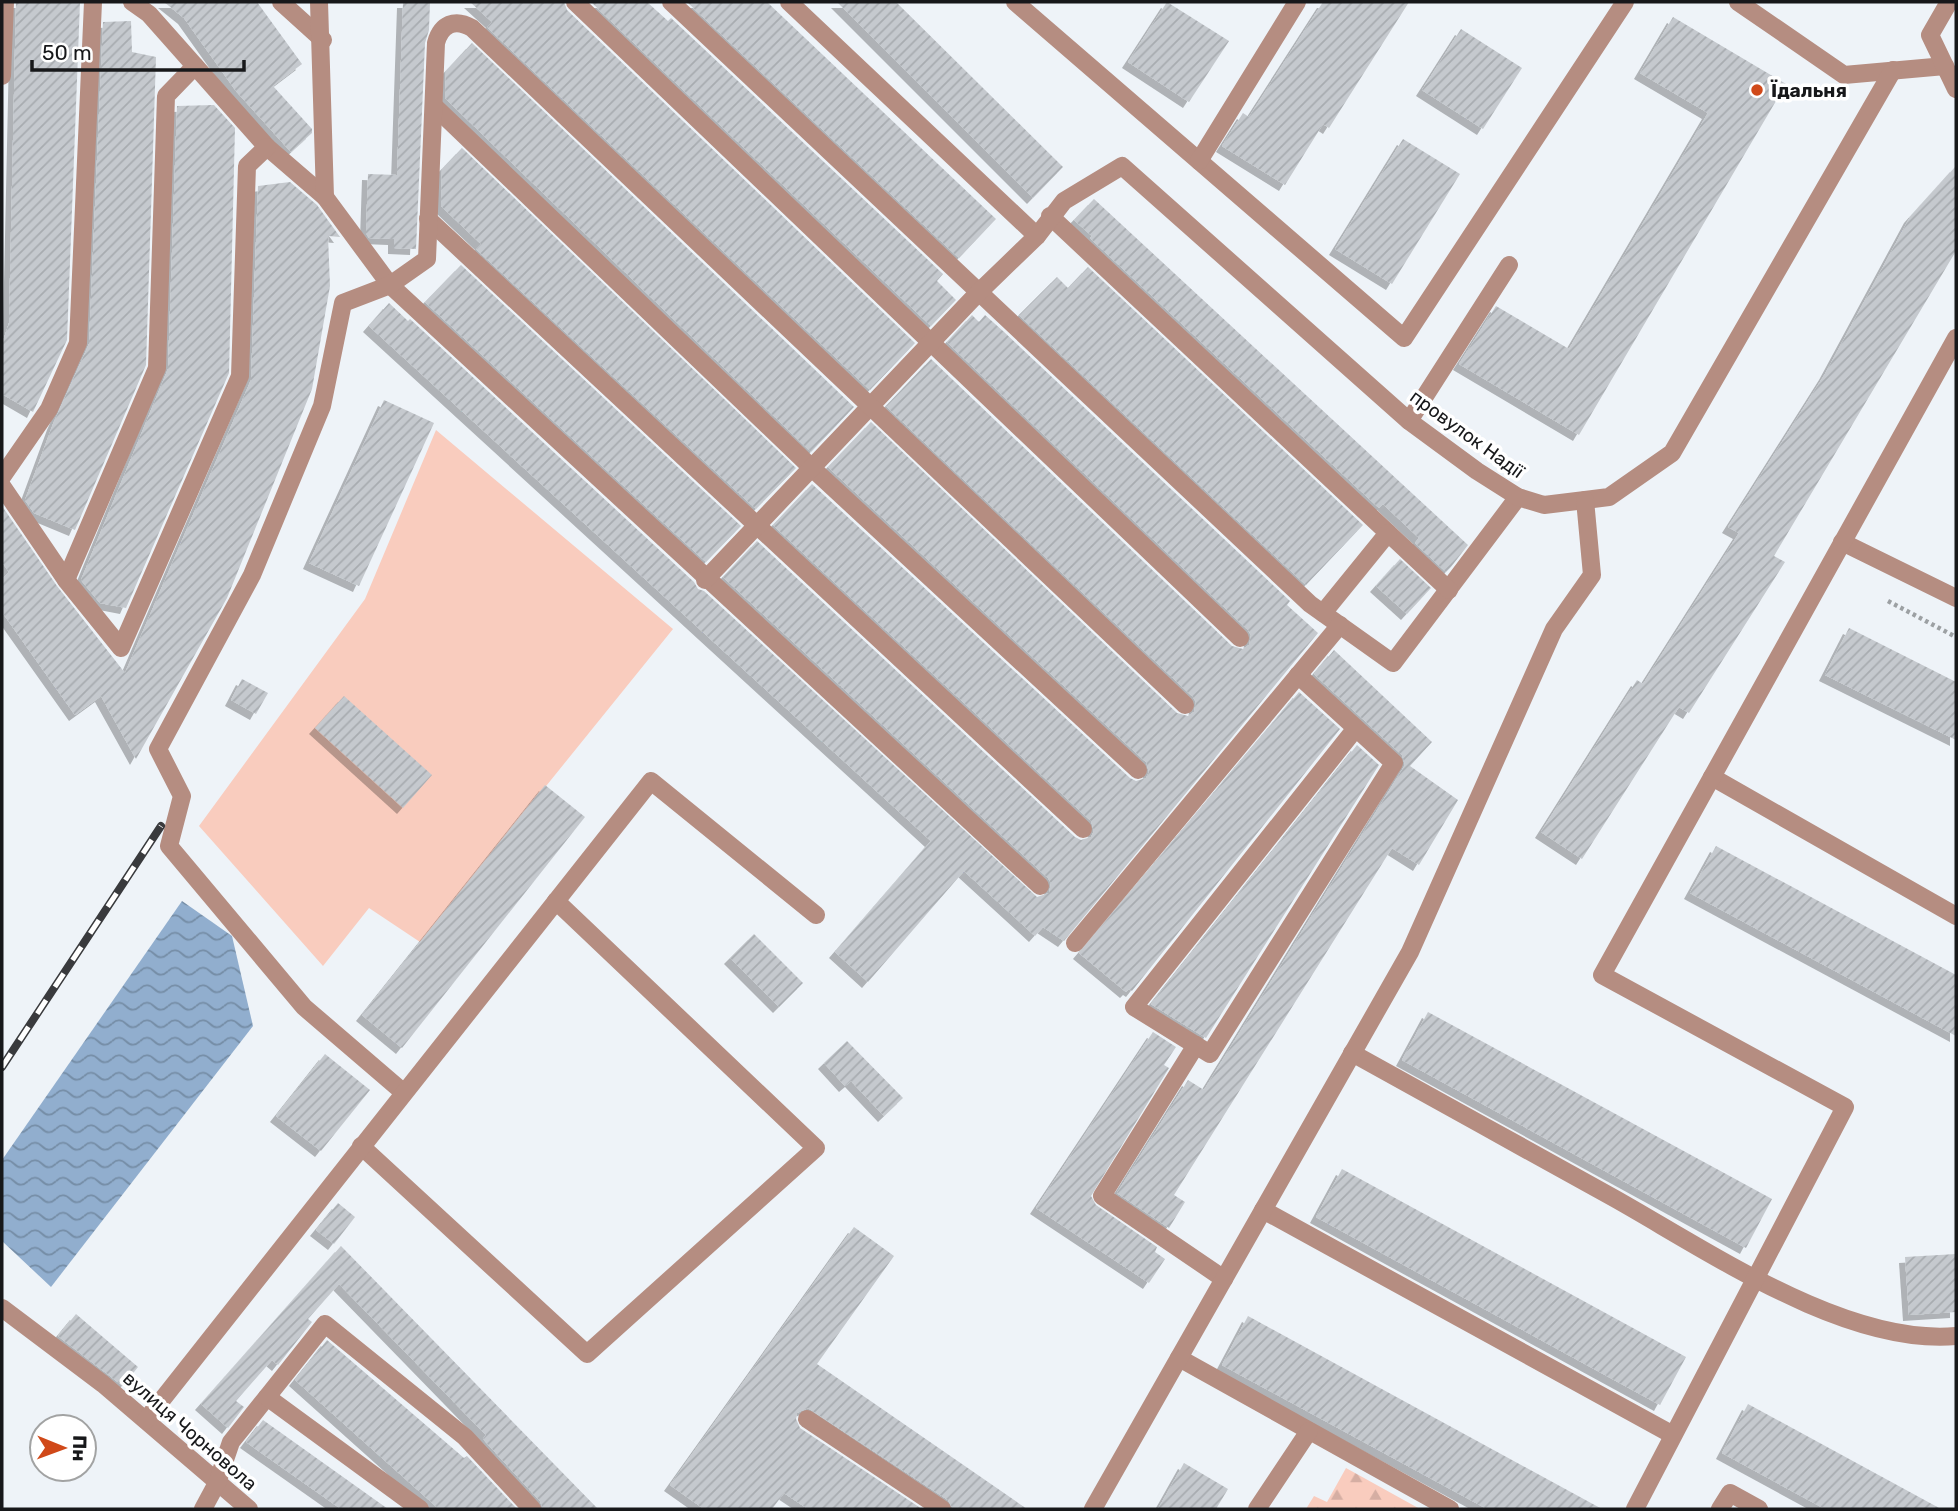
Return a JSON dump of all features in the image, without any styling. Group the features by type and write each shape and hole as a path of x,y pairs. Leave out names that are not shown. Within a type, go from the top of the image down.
{"street":[{"path":"2,76 5,2"},
{"path":"2,477 49,409 78,343 93,2"},
{"path":"132,2 149,14 267,147 325,197 390,285 705,580 1040,887"},
{"path":"281,2 323,40"},
{"path":"320,2 325,197"},
{"path":"575,2 1240,638"},
{"path":"671,2 978,293 1323,613 1393,663 1518,497"},
{"path":"789,2 1037,236"},
{"path":"1015,2 1404,338 1625,2"},
{"path":"1199,161 1297,2"},
{"path":"1738,2 1844,75 1945,66"},
{"path":"1949,2 1930,36 1956,89"},
{"path":"403,1092 304,1007 169,846 182,796 158,749 257,563 322,406 343,303 390,285 427,259 438,35 449,24 465,24 872,406 1185,705"},
{"path":"66,580 157,369 166,96 195,66"},
{"name":"провулок Надії","path":"1050,216 1064,201 1122,166 1409,421 1477,471 1518,497 1544,505 1608,497 1672,453 1894,71"},
{"path":"433,106 813,469 1138,770"},
{"path":"2,486 66,580 121,648 240,376 247,166 267,147"},
{"path":"705,580 978,293 1037,236 1050,216 1449,590"},
{"path":"428,219 1083,829"},
{"path":"1409,421 1509,265"},
{"path":"1635,1509 1845,1107 1602,975 1956,338"},
{"path":"1093,1509 1410,951 1554,629 1592,575 1585,500"},
{"path":"1323,613 1388,533"},
{"path":"1842,542 1956,598"},
{"path":"1075,943 1340,625"},
{"path":"1298,675 1356,728 1394,763 1210,1054 1134,1007 1356,728"},
{"path":"1712,777 1956,916"},
{"path":"146,1420 651,781 816,915"},
{"path":"361,1146 587,1354 816,1148 556,901"},
{"path":"1196,1045 1102,1196 1224,1279"},
{"path":"1352,1053 1756,1277 1834,1315 1890,1331 1939,1338 1956,1336"},
{"path":"1263,1210 1674,1435"},
{"name":"вулиця Чорновола","path":"2,1308 103,1384 249,1509"},
{"path":"203,1509 217,1483 231,1442 325,1324 465,1437 532,1509"},
{"path":"1179,1358 1450,1509"},
{"path":"267,1397 420,1509"},
{"path":"807,1419 942,1509"},
{"path":"1257,1509 1309,1431"},
{"path":"1720,1509 1730,1493 1759,1509"}],"path":[{"path":"1888,601 1956,637"}],"green space":[{"path":"436,430 673,629 420,942 369,908 323,966 199,826 365,599"},
{"path":"1346,1468 1420,1509 1306,1509 1314,1496 1327,1502"}],"water":[{"path":"182,901 232,936 253,1026 51,1287 2,1241 2,1160"}],"building":[{"path":"16,2 80,2 67,340 33,412 2,394 2,344 9,323"},
{"path":"164,2 257,2 302,64 273,86 312,129 312,133 291,152 236,91 184,18"},
{"path":"403,2 430,2 429,30 425,43 416,249 394,248 394,239 369,238 366,233 368,174 397,175"},
{"path":"470,2 564,2 567,10 915,343 870,390 487,27 492,22"},
{"path":"591,2 647,2 668,21 671,18 943,274 937,281 956,300 931,326"},
{"path":"687,2 767,2 996,219 959,258"},
{"path":"837,2 896,2 1063,167 1033,198"},
{"path":"1167,2 1229,41 1189,102 1128,62"},
{"path":"1323,2 1409,2 1329,128 1323,124 1285,185 1222,146 1243,113 1249,117"},
{"path":"1673,17 1786,84 1579,435 1459,364 1496,306 1569,349 1708,113 1640,73"},
{"path":"131,21 132,52 156,57 146,365 75,530 34,513 25,500 53,424 89,344 103,22"},
{"path":"1461,29 1522,68 1483,129 1422,90"},
{"path":"472,43 854,407 811,452 445,98 446,71"},
{"path":"214,105 235,128 229,373 126,608 100,603 81,580 168,369 177,106"},
{"path":"1403,139 1460,174 1392,284 1335,249"},
{"path":"462,148 796,468 756,509 476,249 481,244 441,206 442,169"},
{"path":"1956,166 1956,251 1774,556 1785,562 1689,713 1679,707 1582,859 1541,832 1637,680 1643,684 1739,533 1728,527 1825,374 1910,217"},
{"path":"290,182 317,205 340,237 328,236 330,286 312,389 227,598 136,759 101,696 75,715 2,612 2,579 9,572 2,562 2,506 57,586 125,673 251,380 258,186"},
{"path":"1094,199 1468,545 1446,572 1415,543 1419,538 1383,504 1379,508 1090,238 1092,236 1074,220"},
{"path":"461,265 741,526 706,562 425,302"},
{"path":"1088,267 1363,525 1306,585 1019,315 1057,277 1068,288"},
{"path":"389,303 408,321 410,319 694,582 698,589 704,591 1037,897 1049,893 1051,883 1048,878 723,577 757,541 1075,837 1081,840 1091,837 1094,831 1091,821 773,525 812,484 1130,778 1136,781 1146,778 1149,772 1146,762 828,467 871,422 1177,713 1188,716 1194,712 1196,702 1193,697 886,406 931,359 1232,646 1243,649 1249,645 1251,635 1248,630 947,342 972,315 979,322 985,315 1003,331 1290,601 1287,605 1318,633 1064,941 1043,927 1035,936 964,871 868,982 835,952 931,841 369,326"},
{"path":"384,400 434,423 359,586 309,563"},
{"path":"1400,559 1431,588 1407,614 1376,586"},
{"path":"1849,628 1956,682 1956,740 1825,675"},
{"path":"1334,650 1432,742 1410,766 1458,800 1419,865 1392,848 1174,1195 1185,1202 1169,1228 1117,1193 1188,1080 1204,1090 1405,765 1402,755 1314,674"},
{"path":"242,679 268,693 256,714 231,700"},
{"path":"1299,692 1340,729 1132,991 1129,989 1126,992 1079,953"},
{"path":"344,696 432,775 403,808 315,728"},
{"path":"1357,745 1379,765 1206,1038 1151,1004"},
{"path":"545,785 585,817 402,1048 362,1015"},
{"path":"1716,846 1956,975 1956,1036 1690,893"},
{"path":"754,934 803,983 779,1007 730,958"},
{"path":"1428,1012 1772,1199 1746,1248 1402,1060"},
{"path":"1153,1032 1176,1047 1164,1065 1169,1068 1091,1196 1096,1205 1157,1247 1155,1252 1165,1259 1149,1283 1036,1208"},
{"path":"847,1041 903,1098 884,1116 851,1081 845,1086 824,1063"},
{"path":"325,1054 370,1090 321,1151 276,1116"},
{"path":"1342,1169 1686,1357 1660,1405 1316,1217"},
{"path":"338,1203 355,1217 334,1244 316,1230"},
{"path":"854,1227 894,1256 817,1364 1027,1509 953,1509 948,1500 808,1408 797,1413 796,1419 800,1428 922,1509 808,1509 784,1493 772,1509 704,1509 670,1485"},
{"path":"341,1246 598,1509 543,1509 540,1501 483,1439 486,1435 339,1284 308,1319 312,1322 278,1365 272,1360 236,1401 244,1407 228,1428 201,1404"},
{"path":"1956,1254 1956,1312 1909,1315 1905,1257"},
{"path":"76,1314 138,1367 123,1386 58,1336"},
{"path":"1248,1316 1602,1509 1487,1509 1222,1365"},
{"path":"327,1340 464,1458 467,1456 517,1509 439,1509 295,1380"},
{"path":"1748,1404 1941,1509 1825,1509 1722,1453"},
{"path":"263,1420 388,1509 341,1509 246,1442"},
{"path":"1184,1463 1228,1489 1216,1509 1158,1509"}],"railway":[{"path":"2,1067 161,826"}],"place":[{"name":"Їдальня","path":"1757,90"}]}
